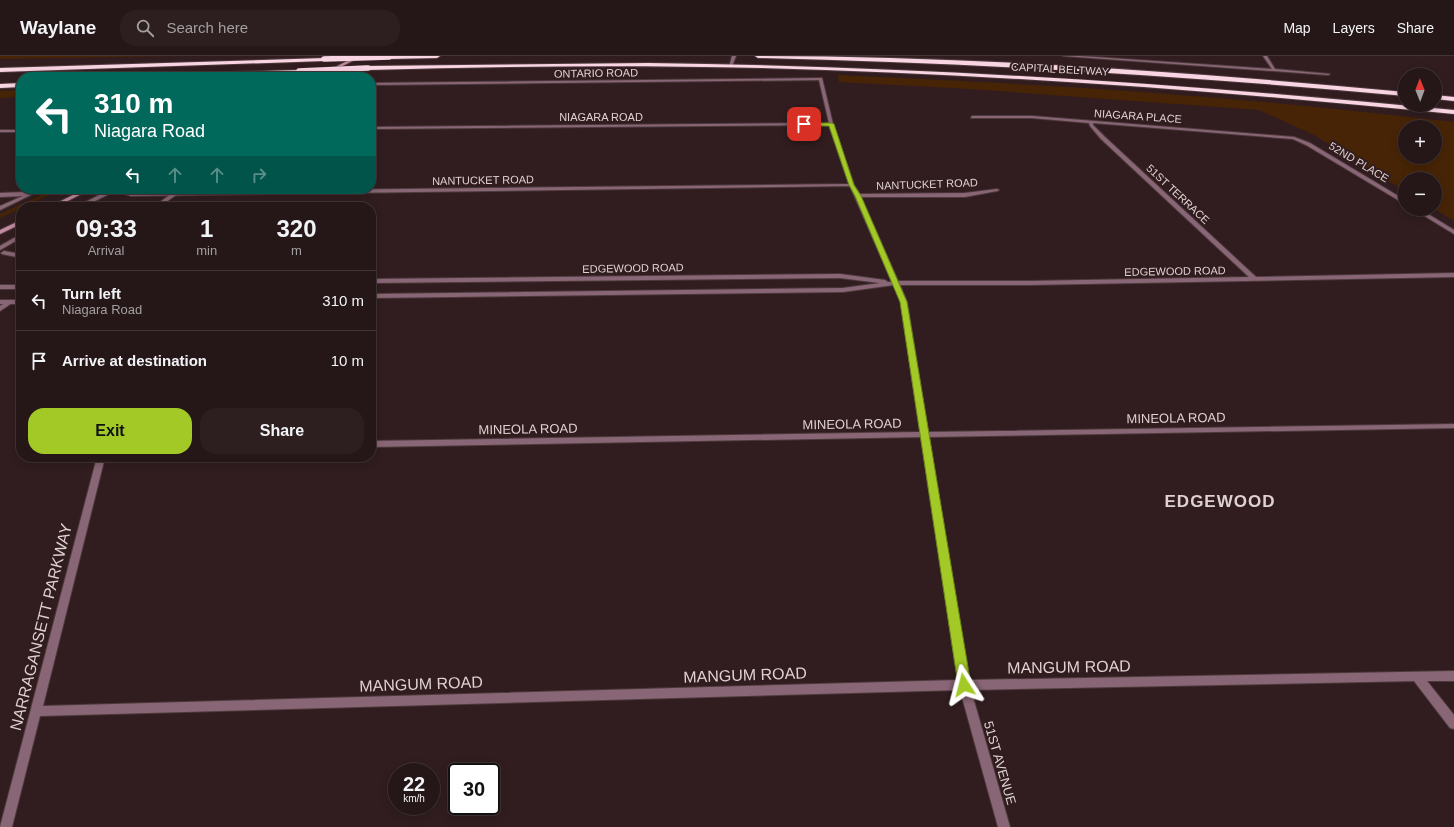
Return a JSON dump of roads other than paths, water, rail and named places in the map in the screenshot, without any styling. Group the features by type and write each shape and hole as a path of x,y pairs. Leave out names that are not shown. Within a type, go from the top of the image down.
{"highway":[{"path":"0,70 437,56"},
{"name":"CAPITAL BELTWAY","path":"758,56 916,61 1098,70 1243,80 1398,93"},
{"path":"0,66 184,64"},
{"name":"CAPITAL BELTWAY","path":"262,72 368,68 572,65 730,66 924,72 1125,83 1454,112"},
{"path":"0,81 16,80"},
{"path":"0,86 16,85"},
{"path":"1442,98 1454,99"}],"street":[{"path":"328,72 361,56"},
{"path":"730,66 734,56"},
{"path":"1065,56 1328,74"},
{"path":"1266,56 1274,70"},
{"name":"ONTARIO ROAD","path":"376,84 820,79"},
{"name":"51ST AVENUE","path":"820,79 831,124 852,185 904,302 964,685 1004,827"},
{"name":"NIAGARA PLACE","path":"972,117 1004,116 1091,121 1283,136 1301,141"},
{"name":"51ST TERRACE","path":"1091,121 1091,125 1103,138 1255,279"},
{"name":"NIAGARA ROAD","path":"376,128 831,124"},
{"path":"0,131 16,131"},
{"name":"52ND PLACE","path":"1301,141 1398,198"},
{"name":"NANTUCKET ROAD","path":"376,191 852,185"},
{"name":"NANTUCKET ROAD","path":"858,196 965,195 997,190"},
{"path":"0,195 29,194"},
{"path":"0,208 29,194"},
{"path":"62,202 79,194"},
{"path":"89,202 105,194"},
{"name":"NANTUCKET ROAD","path":"131,194 174,194"},
{"path":"163,202 174,194"},
{"path":"1428,216 1454,232"},
{"path":"0,232 16,224"},
{"path":"0,248 16,239"},
{"path":"2,252 16,255"},
{"name":"EDGEWOOD ROAD","path":"376,296 843,290 896,283 1454,275"},
{"name":"EDGEWOOD ROAD","path":"376,281 840,276 896,283"},
{"path":"0,287 16,287"},
{"path":"0,302 16,302"},
{"path":"0,309 10,302"},
{"name":"MINEOLA ROAD","path":"376,444 1454,426"},
{"name":"NARRAGANSETT PARKWAY","path":"6,827 100,462"},
{"name":"MANGUM ROAD","path":"36,712 964,685 1454,676"},
{"path":"1417,677 1454,724"}],"district":[{"name":"EDGEWOOD","path":"1220,501"}]}
